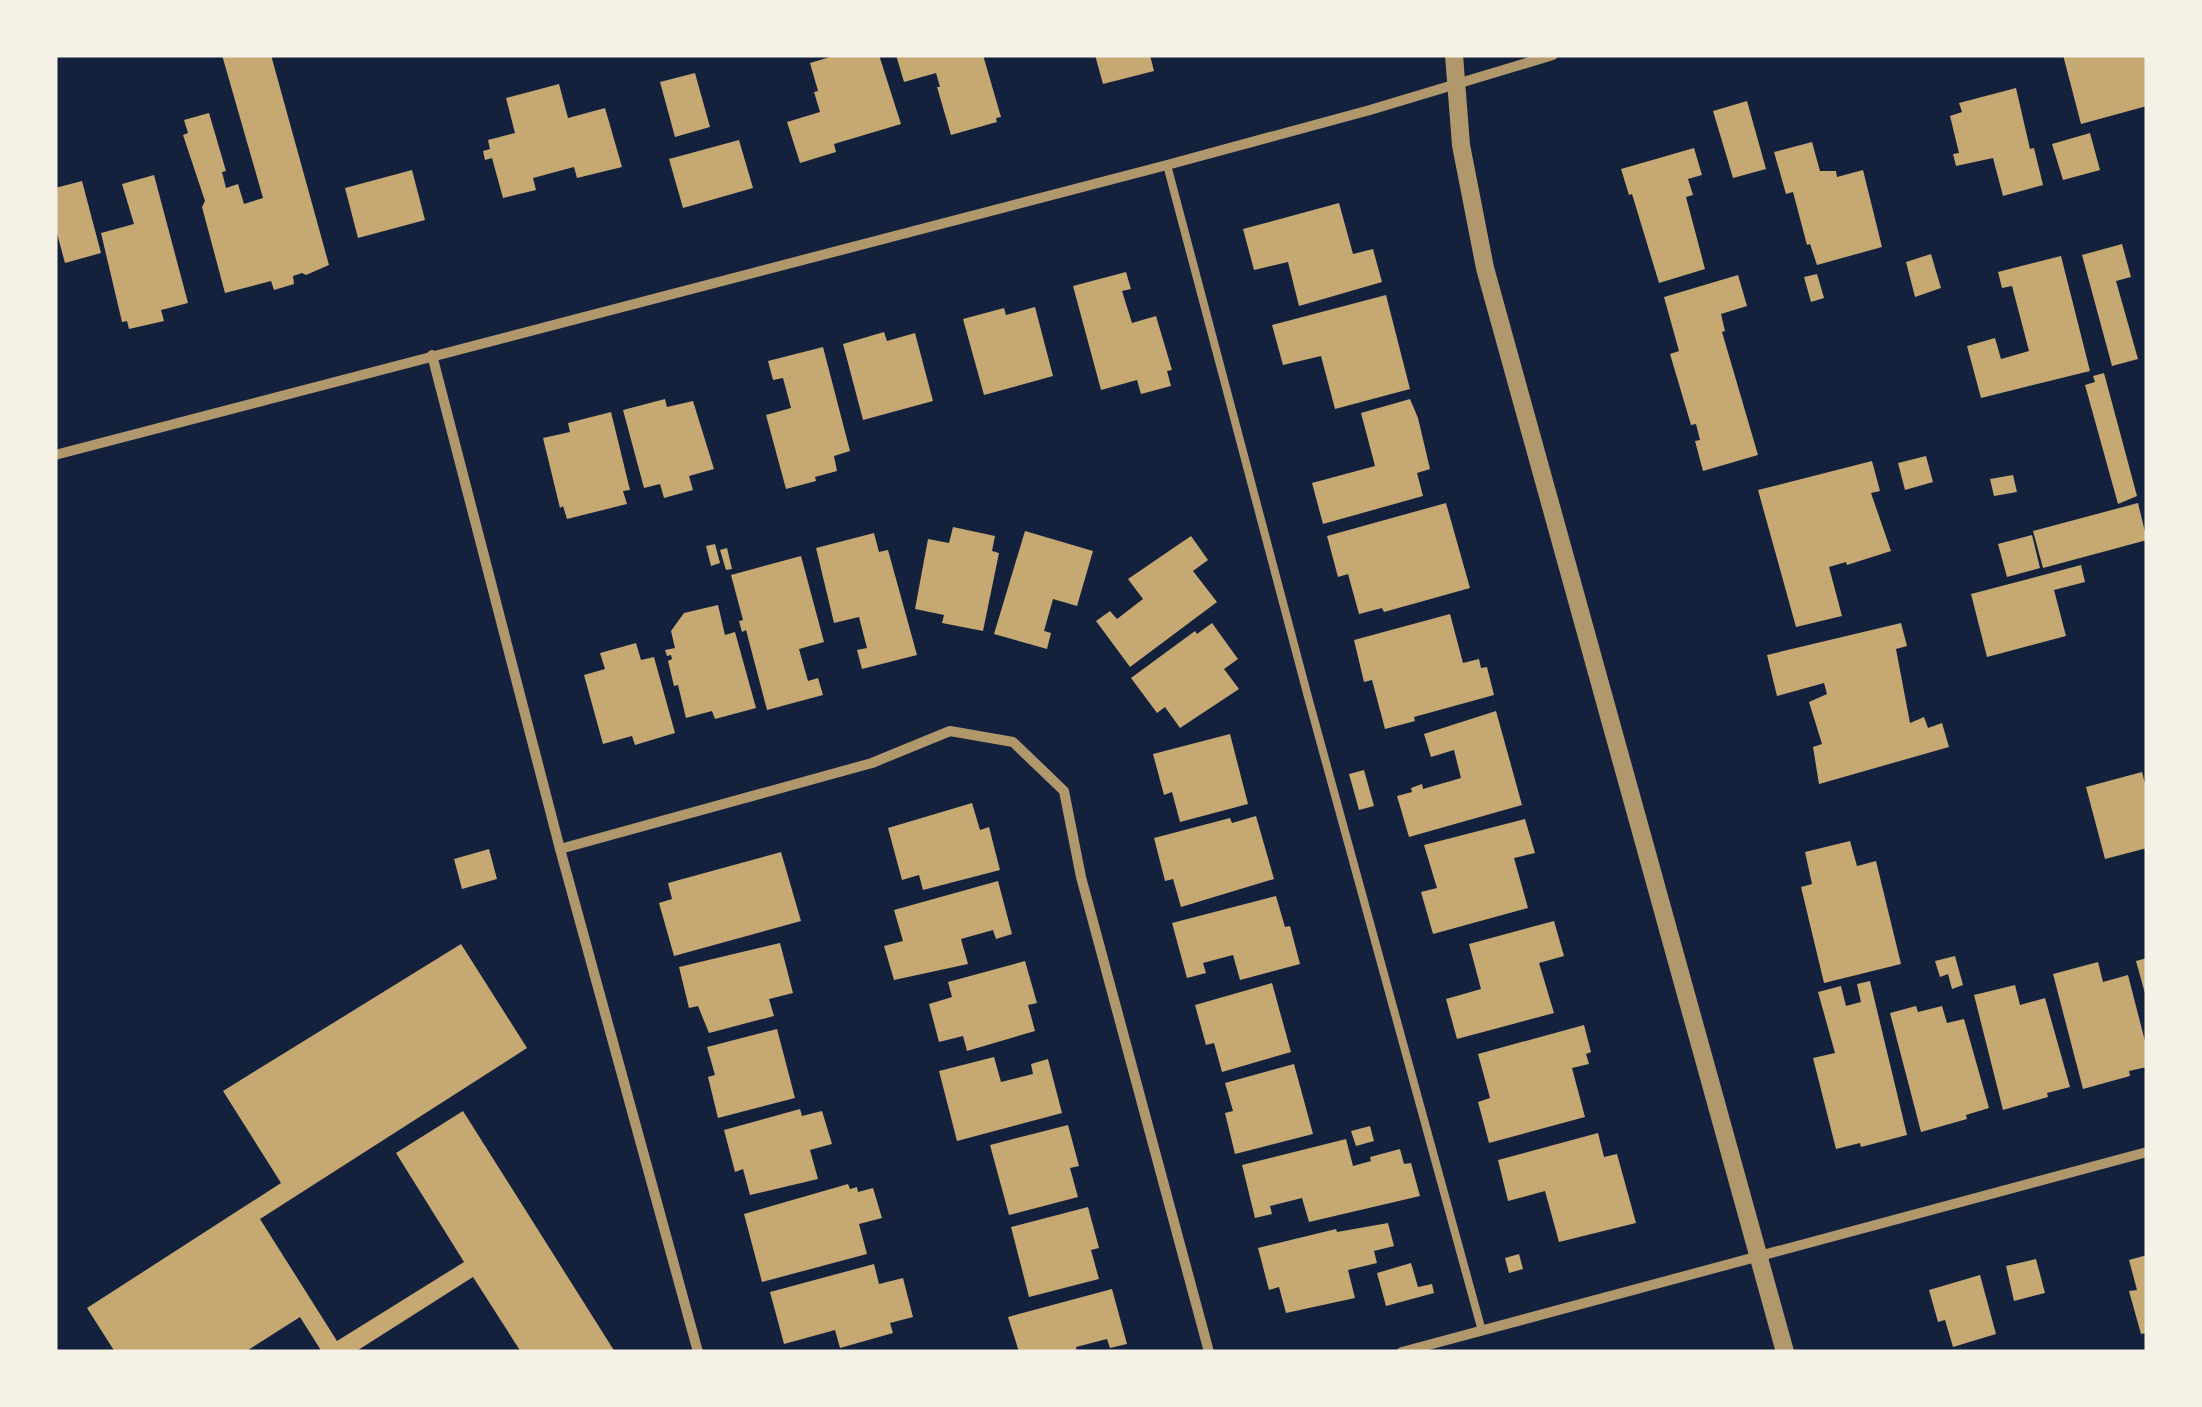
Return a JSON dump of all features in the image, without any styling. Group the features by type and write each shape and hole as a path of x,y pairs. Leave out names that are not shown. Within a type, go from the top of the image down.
{"street":[{"path":"1454,55 1465,173 1485,268 1785,1352"},
{"path":"55,455 1167,166 1553,55"},
{"path":"432,355 560,849 698,1352"},
{"path":"560,849 872,763 950,731 1014,742 1064,791 1080,877 1208,1352"},
{"path":"1402,1352 2147,1152"}],"lane":[{"path":"1167,166 1482,1332"}],"building":[{"path":"222,55 271,55 329,265 293,276 294,284 274,290 271,281 225,293 202,207 205,201 183,135 188,133 184,120 209,113 226,171 222,172 226,188 238,184 244,204 263,198"},
{"path":"837,55 879,55 901,124 834,144 836,152 800,163 787,122 820,112 810,63"},
{"path":"896,55 983,55 1001,117 996,118 997,122 951,135 936,73 904,82"},
{"path":"1095,55 1150,55 1154,71 1103,84"},
{"path":"2063,55 2147,55 2147,106 2081,124"},
{"path":"695,73 710,127 675,137 660,82"},
{"path":"559,84 568,118 605,108 622,167 577,178 574,167 533,178 536,190 503,198 492,158 485,160 483,151 490,149 488,140 515,133 506,98"},
{"path":"2016,88 2043,185 2003,196 1993,158 1956,166 1953,154 1959,153 1950,116 1962,112 1959,103"},
{"path":"1747,101 1766,169 1733,178 1713,111"},
{"path":"2090,133 2100,170 2063,180 2052,144"},
{"path":"739,140 753,188 683,208 669,159"},
{"path":"1812,142 1820,171 1836,171 1837,177 1863,170 1882,247 1817,265 1810,244 1807,245 1793,192 1786,194 1774,152"},
{"path":"1694,148 1702,175 1688,179 1693,195 1686,197 1705,269 1659,283 1621,169"},
{"path":"412,170 425,220 358,238 345,188"},
{"path":"154,175 188,303 161,310 164,321 129,329 127,321 122,322 101,233 134,224 122,184"},
{"path":"82,181 101,253 65,263 55,226 55,188"},
{"path":"1339,203 1353,254 1373,249 1382,282 1299,306 1288,262 1254,270 1243,229"},
{"path":"2122,244 2131,277 2116,281 2138,359 2112,366 2082,255"},
{"path":"1931,254 1941,288 1915,297 1906,262"},
{"path":"2061,256 2090,371 1981,398 1967,346 1995,338 2001,359 2029,351 2012,286 2002,288 1998,272"},
{"path":"1126,272 1131,289 1122,291 1132,323 1156,316 1172,370 1167,371 1171,386 1141,394 1137,380 1101,390 1073,286"},
{"path":"1817,274 1824,298 1811,302 1804,277"},
{"path":"1738,275 1747,306 1721,314 1725,331 1722,332 1758,455 1703,471 1695,441 1700,440 1696,424 1691,425 1670,354 1679,351 1664,297"},
{"path":"1386,295 1410,389 1335,409 1321,356 1283,365 1272,325"},
{"path":"1035,307 1053,376 984,395 963,319 1004,308 1006,315"},
{"path":"884,332 887,341 915,333 933,401 863,420 843,344"},
{"path":"823,347 850,451 834,456 837,471 786,489 766,415 791,408 783,378 773,380 768,361"},
{"path":"2104,373 2137,496 2118,504 2085,385 2095,382 2093,376"},
{"path":"665,399 667,407 693,401 714,469 689,476 693,490 664,498 660,484 644,488 623,410"},
{"path":"1410,399 1430,469 1417,473 1423,496 1323,524 1312,483 1375,466 1361,413"},
{"path":"611,412 630,490 623,491 627,504 567,519 563,506 560,508 543,438 570,432 568,423"},
{"path":"1926,456 1933,482 1905,490 1898,463"},
{"path":"1872,461 1880,491 1871,493 1891,551 1829,567 1842,616 1796,627 1758,490"},
{"path":"2013,475 2017,492 1994,496 1990,479"},
{"path":"1446,503 1470,588 1384,612 1382,608 1359,614 1348,574 1338,577 1327,536"},
{"path":"2138,503 2147,540 2043,568 2033,531"},
{"path":"953,527 995,536 992,551 999,553 983,631 942,623 944,615 915,609 928,539 949,543"},
{"path":"1025,531 1093,551 1077,606 1053,599 1044,631 1051,633 1047,649 994,634"},
{"path":"874,533 879,552 888,550 917,655 862,669 857,650 867,648 859,617 834,623 816,548"},
{"path":"2032,535 2040,568 2007,577 1998,544"},
{"path":"1191,536 1208,560 1193,571 1217,602 1130,667 1096,621 1110,611 1117,619 1143,599 1128,579"},
{"path":"715,544 720,563 711,566 706,546"},
{"path":"727,548 732,569 726,570 720,550"},
{"path":"801,556 824,642 799,649 808,681 818,678 823,695 767,710 746,630 742,632 739,621 743,620 731,575"},
{"path":"2081,565 2085,582 2054,590 2066,636 1987,657 1971,594"},
{"path":"718,605 725,635 735,632 756,708 715,719 712,711 686,718 668,661 671,655 667,656 665,650 675,648 671,631 684,613"},
{"path":"1450,614 1463,663 1479,659 1481,668 1487,667 1494,695 1385,729 1372,680 1364,682 1354,640"},
{"path":"1212,623 1238,659 1224,669 1239,689 1180,728 1165,707 1157,713 1131,678"},
{"path":"1901,623 1907,646 1896,649 1910,723 1924,717 1928,728 1942,723 1949,747 1819,784 1813,747 1822,744 1809,702 1827,694 1824,683 1777,696 1767,655"},
{"path":"636,643 641,660 654,657 675,733 635,745 632,736 603,744 584,675 605,669 600,653"},
{"path":"1496,711 1522,805 1409,837 1397,796 1422,784 1423,789 1461,778 1454,750 1431,757 1424,734"},
{"path":"1230,734 1248,804 1180,822 1172,792 1164,795 1153,754"},
{"path":"1364,770 1374,806 1359,810 1349,774"},
{"path":"2142,772 2147,791 2147,848 2105,859 2086,787"},
{"path":"972,803 980,830 989,827 1000,870 923,890 919,875 902,880 888,828"},
{"path":"1256,816 1274,879 1181,907 1173,879 1165,881 1154,838 1230,818 1232,823"},
{"path":"1525,819 1535,853 1514,858 1528,908 1433,934 1421,892 1437,888 1424,845"},
{"path":"1850,841 1857,866 1876,861 1901,964 1824,983 1801,887 1812,884 1805,852"},
{"path":"489,849 497,879 462,889 454,859"},
{"path":"781,852 801,921 674,956 659,903 672,899 668,883"},
{"path":"998,881 1012,934 996,939 993,930 961,939 968,964 894,980 884,946 903,941 894,910"},
{"path":"1276,896 1285,927 1290,926 1300,964 1240,980 1233,955 1203,963 1206,973 1187,978 1172,923"},
{"path":"1554,921 1564,956 1539,963 1554,1013 1457,1039 1446,999 1481,989 1469,944"},
{"path":"780,943 793,993 769,999 774,1016 709,1033 698,1006 689,1008 679,967"},
{"path":"461,944 527,1048 260,1219 337,1341 464,1262 396,1153 463,1111 615,1352 521,1352 473,1277 355,1352 322,1352 300,1317 245,1352 115,1352 87,1308 281,1183 223,1091"},
{"path":"1955,956 1963,985 1952,989 1948,974 1940,977 1935,961"},
{"path":"2147,958 2147,997 2146,997 2136,961"},
{"path":"1025,961 1037,1003 1028,1005 1035,1031 967,1051 963,1036 939,1042 929,1004 952,997 948,982"},
{"path":"2098,962 2103,982 2128,975 2147,1049 2147,1067 2083,1089 2053,974"},
{"path":"1870,981 1907,1135 1836,1149 1813,1058 1835,1053 1818,992 1841,986 1846,1006 1861,1002 1857,984"},
{"path":"1272,983 1291,1052 1222,1072 1214,1043 1206,1045 1195,1005"},
{"path":"2015,985 2020,1005 2045,998 2070,1087 2003,1110 1974,995"},
{"path":"1916,1006 1918,1012 1942,1006 1947,1023 1964,1019 1989,1108 1966,1115 1967,1119 1921,1132 1890,1013"},
{"path":"1584,1025 1591,1052 1586,1054 1589,1064 1572,1068 1585,1117 1489,1143 1478,1102 1490,1098 1478,1054"},
{"path":"777,1029 795,1098 718,1118 708,1077 715,1075 707,1047"},
{"path":"994,1057 1001,1082 1033,1074 1031,1064 1048,1059 1062,1113 957,1141 939,1071"},
{"path":"1294,1064 1313,1134 1235,1154 1225,1113 1233,1111 1225,1083"},
{"path":"800,1109 802,1116 822,1111 832,1144 810,1150 818,1179 750,1195 743,1169 735,1172 724,1130"},
{"path":"1068,1125 1079,1166 1070,1168 1078,1197 1009,1215 990,1145"},
{"path":"1370,1126 1374,1141 1356,1146 1351,1131"},
{"path":"1598,1133 1604,1157 1617,1154 1636,1223 1559,1242 1545,1191 1508,1201 1498,1160"},
{"path":"1346,1139 1353,1166 1400,1149 1404,1164 1411,1163 1420,1196 1309,1222 1302,1198 1270,1206 1272,1214 1255,1218 1242,1165"},
{"path":"848,1184 850,1189 857,1187 858,1192 873,1188 882,1218 859,1224 867,1254 762,1282 744,1214"},
{"path":"1088,1207 1099,1248 1091,1250 1099,1279 1029,1297 1011,1227"},
{"path":"1388,1223 1394,1246 1374,1251 1377,1263 1348,1270 1355,1298 1286,1313 1279,1287 1269,1290 1258,1248 1336,1229 1337,1232"},
{"path":"1519,1254 1523,1269 1509,1273 1505,1258"},
{"path":"2147,1255 2147,1333 2141,1334 2129,1291 2137,1290 2129,1260"},
{"path":"2036,1259 2045,1293 2014,1301 2006,1266"},
{"path":"1411,1263 1418,1287 1432,1284 1434,1293 1386,1306 1377,1273"},
{"path":"874,1264 879,1284 903,1278 913,1317 890,1323 893,1333 840,1348 835,1330 784,1344 770,1292"},
{"path":"1980,1275 1996,1334 1953,1347 1945,1320 1938,1322 1929,1290"},
{"path":"1112,1289 1127,1344 1110,1348 1107,1339 1076,1347 1077,1352 1019,1352 1008,1317"}]}
